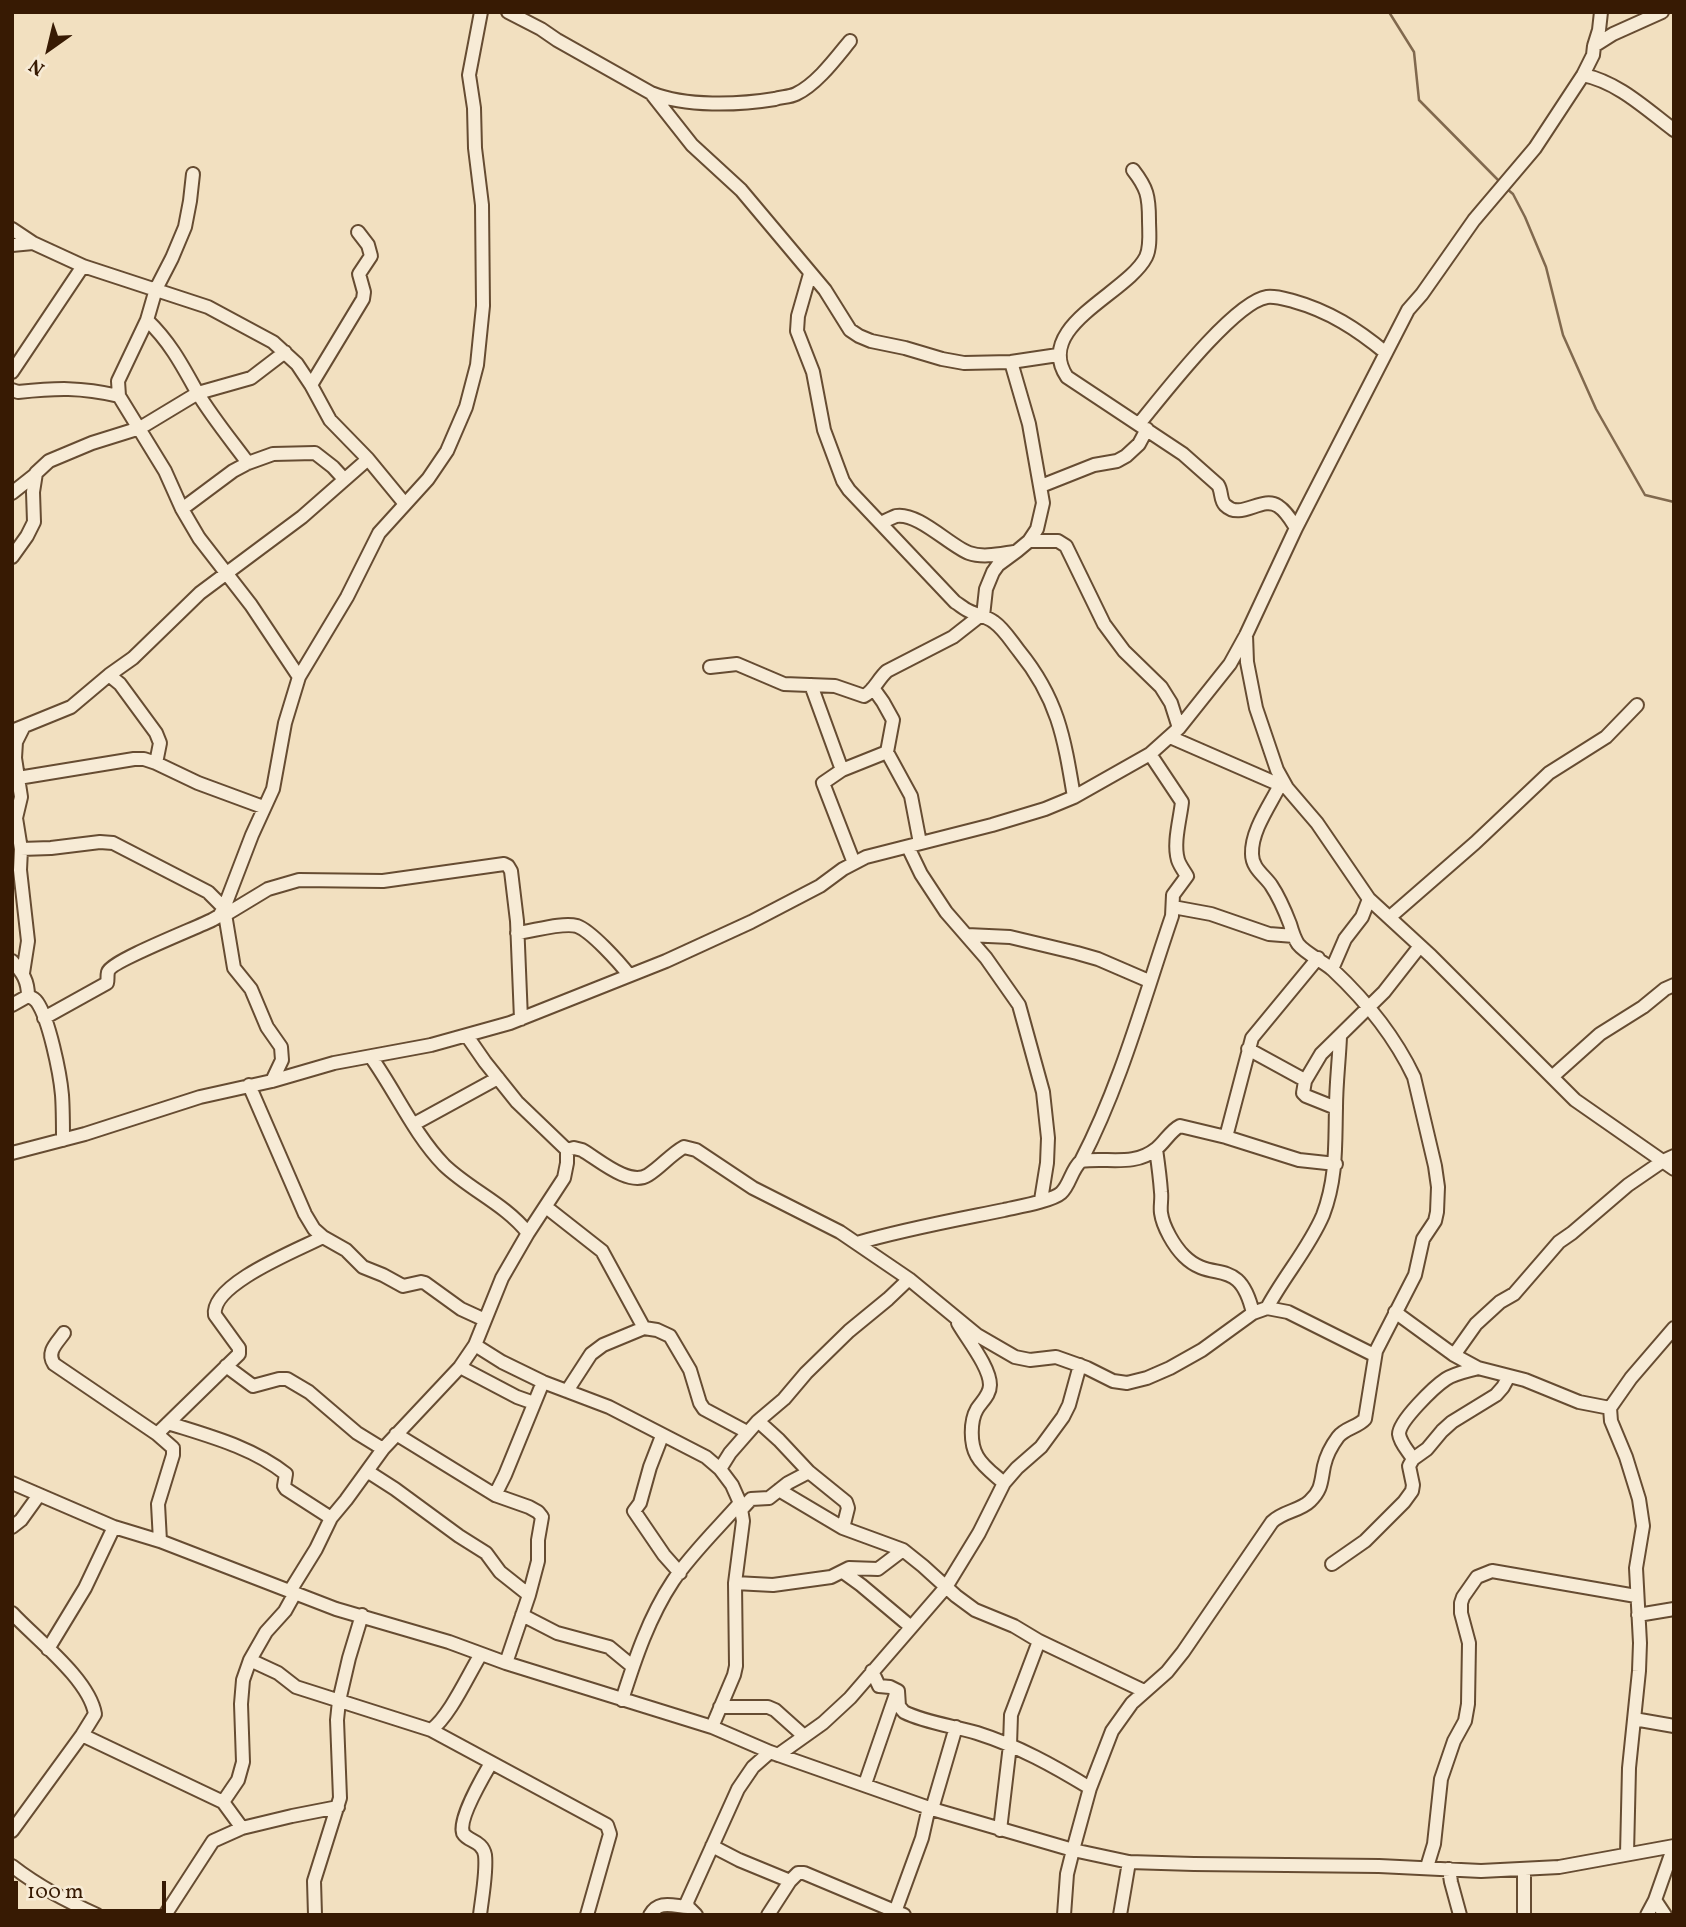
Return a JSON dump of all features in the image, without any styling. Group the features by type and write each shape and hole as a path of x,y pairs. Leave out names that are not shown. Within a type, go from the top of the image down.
{"street":[{"path":"224,911 273,789 285,723 299,677 346,597 379,533 428,479 447,451 466,407 477,365 484,306 482,205 469,75 481,12"},
{"path":"508,12 651,93 693,102 758,102 795,95 819,76 850,41"},
{"path":"12,1153 63,1140 200,1097 272,1081 334,1062 431,1045 521,1019 666,961 751,922 820,886 843,869 866,857 1024,816 1074,797 1150,754 1179,728 1230,664 1296,527 1408,310 1474,220 1535,148 1561,109 1583,75 1592,55 1601,12"},
{"path":"1594,46 1662,12"},
{"path":"1583,75 1614,86 1674,130"},
{"path":"651,93 692,145 741,190 825,290 850,330 859,336 964,363 1012,362 1058,355"},
{"path":"1133,170 1144,185 1148,197 1148,253 1138,268 1066,334 1058,355 1061,368 1067,377 1183,454 1213,479 1221,489 1221,498 1227,506 1238,510 1274,504 1296,527"},
{"path":"193,174 185,228 156,289 147,320 118,380 119,396 165,471 199,538 251,605 299,677"},
{"path":"12,229 33,243 83,266 208,307 273,342 297,364 330,420 368,459 405,504"},
{"path":"310,385 363,299 359,274 371,256 368,245 358,232"},
{"path":"12,245 33,243"},
{"path":"12,372 83,266"},
{"path":"810,274 796,326 813,372 824,430 843,481 955,602 970,612 982,615 1000,628 1032,667 1054,708 1064,738 1074,797"},
{"path":"1041,486 1094,465 1117,461 1126,456 1139,444 1143,426 1186,366 1242,310 1266,297 1278,297 1312,306 1330,314 1350,325 1386,353"},
{"path":"147,320 172,347 198,393 248,463"},
{"path":"12,493 58,456 140,428 198,393 251,378 285,352"},
{"path":"710,667 737,664 784,684 835,686 864,696 887,671 953,637 982,615 986,589 993,572 1028,541 1037,529 1043,503 1029,424 1012,362"},
{"path":"12,390 18,392 67,388 119,396"},
{"path":"182,509 233,471 273,454 319,455 344,479"},
{"path":"23,973 28,942 16,818 21,797 15,778 18,729 71,707 134,658 200,593 302,517 368,459"},
{"path":"12,557 34,522 33,484 36,473"},
{"path":"881,523 896,516 904,516 976,555 1017,551"},
{"path":"1028,541 1058,541 1066,546 1104,624 1124,651 1161,687 1171,703 1179,728"},
{"path":"1245,635 1256,708 1283,786 1317,823 1369,899 1575,1100 1670,1162 1628,1185 1559,1242 1514,1294 1500,1302 1476,1324 1447,1377 1421,1401 1400,1429 1400,1438 1413,1459"},
{"path":"109,675 120,684 156,733 159,743 156,763"},
{"path":"811,685 842,770"},
{"path":"873,688 893,720 887,752 911,796 914,845 921,874 946,912 967,935 1019,1005 1043,1092 1047,1163 1041,1200"},
{"path":"1390,917 1549,774 1606,737 1637,705"},
{"path":"1170,737 1283,786"},
{"path":"854,863 823,785 825,780 842,770 887,752"},
{"path":"857,1243 1061,1193 1081,1161 1100,1124 1172,916 1173,895 1187,876 1177,854 1182,802 1150,754"},
{"path":"15,778 134,759 144,760 264,807"},
{"path":"1064,1915 1067,1874 1073,1850 1090,1788 1112,1731 1144,1691 1167,1672 1183,1652 1275,1519 1307,1504 1320,1488 1325,1465 1339,1436 1360,1424 1366,1417 1374,1355 1415,1275 1423,1239 1435,1221 1439,1200 1438,1187 1414,1077 1401,1052 1369,1007 1332,969 1298,944 1270,884 1254,865 1252,845 1258,829 1283,786"},
{"path":"21,849 113,843 208,892 224,911 234,968 251,989 267,1027 281,1047 282,1060 272,1081"},
{"path":"44,1018 107,983 107,974 111,968 212,920 268,889 299,880 383,881 501,863 511,871 521,1019"},
{"path":"1332,969 1369,899"},
{"path":"1173,907 1211,914 1269,934 1294,936"},
{"path":"517,933 559,926 578,927 590,934 629,975"},
{"path":"967,935 1010,937 1098,959 1149,981"},
{"path":"1336,1108 1304,1095 1305,1081 1321,1054 1384,992 1420,946"},
{"path":"1226,1137 1252,1038 1318,958"},
{"path":"12,961 23,973 28,986 28,996"},
{"path":"1552,1077 1600,1034 1674,985"},
{"path":"28,996 38,1004 52,1044 62,1093 63,1140"},
{"path":"12,1005 28,996"},
{"path":"223,1802 238,1780 243,1762 241,1704 243,1680 250,1660 266,1632 285,1611 331,1518 383,1449 460,1367 475,1345 502,1278 564,1178 567,1150 517,1102 467,1035"},
{"path":"1267,1308 1313,1236 1326,1204 1336,1164 1340,1037"},
{"path":"1248,1049 1305,1081"},
{"path":"371,1057 429,1148 449,1169 505,1210 528,1233"},
{"path":"414,1124 498,1078"},
{"path":"248,1086 313,1229 348,1251 363,1267 403,1286 425,1283 461,1309 485,1320"},
{"path":"1081,1161 1133,1160 1142,1157 1156,1149 1180,1126 1299,1160 1336,1164"},
{"path":"567,1150 582,1150 624,1176 634,1179 645,1177 680,1149 691,1148 753,1188 840,1232 909,1279 977,1335 1016,1357 1030,1360 1056,1357 1113,1381 1127,1383 1147,1378 1202,1350 1254,1313 1267,1308 1289,1312 1374,1355"},
{"path":"1156,1149 1161,1213 1167,1231 1180,1251 1193,1262 1201,1267 1230,1273 1237,1279 1250,1300 1254,1313"},
{"path":"546,1207 602,1251 644,1328"},
{"path":"158,1434 237,1356 239,1348 215,1315 217,1301 250,1273 323,1237"},
{"path":"720,1469 747,1432 784,1399 849,1331 909,1279"},
{"path":"1395,1312 1478,1368 1546,1388 1579,1402 1610,1408"},
{"path":"954,1316 988,1374 990,1385 989,1392 976,1410 973,1420 972,1435 976,1455 1004,1483"},
{"path":"567,1391 591,1354 603,1345 644,1328 657,1330 670,1336 690,1370 704,1409 747,1432"},
{"path":"1627,1854 1629,1768 1640,1652 1636,1563 1643,1526 1641,1507 1626,1457 1611,1421 1610,1408 1631,1378 1674,1328"},
{"path":"64,1333 50,1355 54,1364 171,1445 174,1452 158,1504 160,1541"},
{"path":"475,1345 543,1382 608,1407 706,1457 732,1485 741,1506 743,1521 735,1583 736,1666 712,1727"},
{"path":"692,1911 687,1902 689,1896 745,1777 774,1754 823,1723 850,1698 946,1587 979,1533 1004,1483 1041,1447 1063,1417 1080,1365"},
{"path":"226,1366 253,1386 279,1378 287,1379 309,1392 357,1433 383,1449"},
{"path":"460,1367 534,1404"},
{"path":"1447,1377 1478,1368"},
{"path":"1332,1564 1365,1541 1404,1502 1412,1491 1409,1469 1413,1459 1427,1449 1452,1422 1496,1395 1509,1376"},
{"path":"495,1495 543,1382"},
{"path":"758,1421 809,1472 848,1503 843,1528"},
{"path":"168,1423 234,1444 278,1468 286,1474 286,1489 331,1518"},
{"path":"396,1434 495,1495 529,1507 542,1517 538,1561 506,1663"},
{"path":"663,1436 650,1467 640,1503 634,1511 664,1555 680,1573"},
{"path":"367,1471 486,1553 500,1572 529,1595"},
{"path":"622,1700 651,1619 680,1573 741,1506 751,1499 769,1498 809,1472"},
{"path":"12,1483 114,1527 160,1541 336,1609 450,1642 506,1663 712,1727 774,1754 930,1808 1073,1850 1129,1862 1427,1867 1481,1871 1559,1867 1674,1846 1647,1915"},
{"path":"779,1490 843,1528 903,1550 975,1610 1014,1626 1039,1641 1144,1691"},
{"path":"12,1527 21,1520 39,1495"},
{"path":"48,1649 85,1588 114,1527"},
{"path":"735,1583 773,1585 827,1578 849,1568 878,1569 903,1550"},
{"path":"1427,1867 1434,1844 1441,1779 1454,1741 1465,1721 1468,1704 1469,1643 1461,1603 1477,1577 1492,1571 1636,1596"},
{"path":"843,1572 911,1627"},
{"path":"1638,1615 1674,1609"},
{"path":"12,1613 81,1684 92,1700 95,1714 12,1831"},
{"path":"316,1915 314,1881 340,1798 337,1720 339,1701 362,1615"},
{"path":"522,1615 557,1633 609,1647 632,1667"},
{"path":"1000,1830 1011,1715 1039,1641"},
{"path":"431,1730 438,1725 481,1654"},
{"path":"250,1660 278,1673 296,1687 431,1730 607,1825 610,1834 587,1915"},
{"path":"872,1671 880,1686 897,1690"},
{"path":"897,1690 899,1706 904,1712 1010,1745 1045,1761 1090,1788"},
{"path":"865,1784 897,1690"},
{"path":"720,1707 768,1707 804,1736"},
{"path":"1634,1719 1674,1726"},
{"path":"768,1915 798,1873 804,1873 895,1913 922,1838 956,1727"},
{"path":"82,1735 223,1802 242,1828"},
{"path":"480,1915 485,1851 463,1832 464,1821 475,1793 491,1763"},
{"path":"165,1915 213,1841 242,1828 338,1807"},
{"path":"712,1846 790,1881"},
{"path":"1120,1915 1129,1862"},
{"path":"12,1866 58,1897 97,1915"},
{"path":"1449,1869 1460,1915"},
{"path":"1524,1870 1524,1915"},
{"path":"1655,1900 1665,1915"},
{"path":"650,1915 655,1907 660,1905 692,1911"}],"waterway":[{"path":"1389,12 1414,52 1419,100 1500,182"},
{"path":"1507,189 1513,194 1525,217 1546,267 1563,335 1596,409 1645,495 1674,502"}]}
